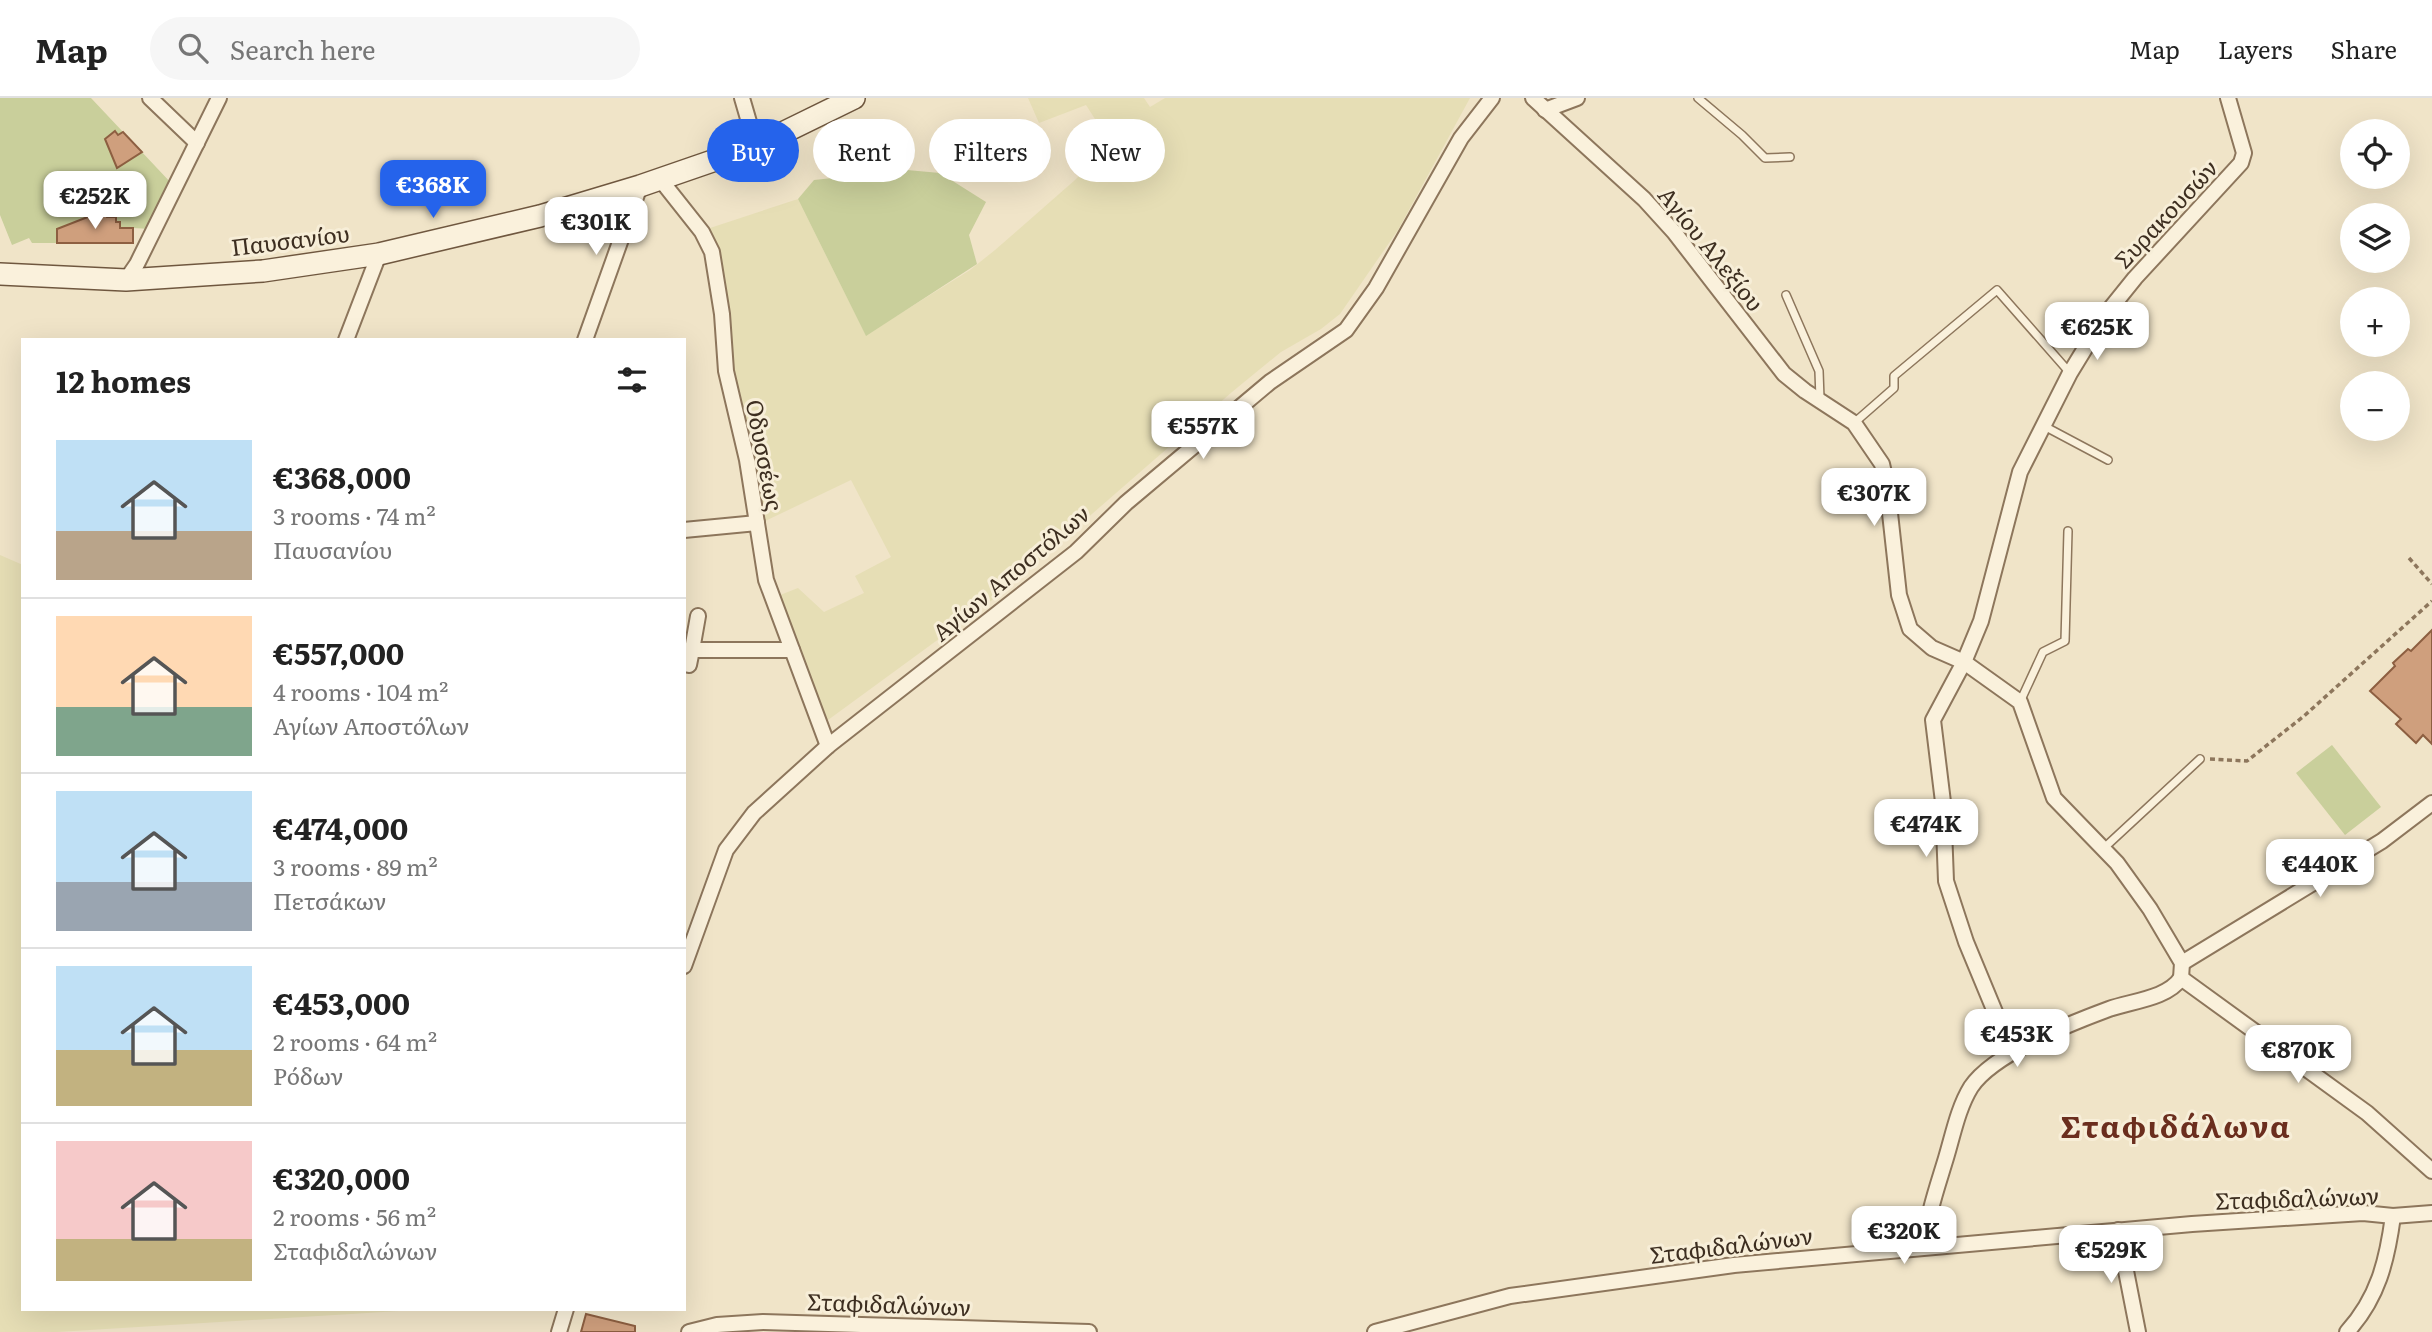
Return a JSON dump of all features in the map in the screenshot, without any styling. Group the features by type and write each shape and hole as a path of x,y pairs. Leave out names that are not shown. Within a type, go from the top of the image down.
{"street":[{"path":"150,98 197,143"},
{"path":"126,279 137,264 219,98"},
{"path":"742,98 748,119"},
{"name":"Παυσανίου","path":"799,125 853,98"},
{"name":"Αγίων Αποστόλων","path":"686,960 718,870 738,831 828,746 1041,582 1126,503 1270,382 1346,330 1376,288 1461,138 1492,98"},
{"name":"Αγίου Αλεξίου","path":"1533,98 1644,199 1674,232 1784,374 1854,423 1882,464 1899,595 1910,629 1933,648 1964,662 2020,702"},
{"path":"1545,110 1577,98"},
{"name":"Συρακουσών","path":"2012,1053 1966,942 1946,881 1943,802 1933,720 1964,662 1981,621 2020,472 2070,373 2106,314 2135,278 2241,163 2244,153 2228,98"},
{"name":"Παυσανίου","path":"0,274 126,279 263,271 379,254 540,216 707,163"},
{"path":"586,338 650,183"},
{"name":"Οδυσσέως","path":"650,183 702,232 712,252 722,314 726,372 747,460 766,580 828,746"},
{"path":"347,338 379,254"},
{"path":"686,530 757,523"},
{"path":"686,665 689,666 698,616"},
{"path":"692,650 792,650"},
{"path":"2020,702 2054,798 2117,863 2150,909 2182,970 2367,1113 2432,1171"},
{"path":"1926,1246 1927,1220 1964,1102 1981,1074 2012,1053 2109,1009 2162,992 2177,984 2182,970 2382,841 2432,803"},
{"name":"Σταφιδαλώνων","path":"1375,1332 1510,1296 1734,1265 2118,1230 2363,1213 2393,1216 2432,1213"},
{"path":"2347,1332 2379,1283 2386,1262 2393,1216"},
{"path":"2118,1230 2138,1332"},
{"path":"559,1332 565,1311"},
{"name":"Σταφιδαλώνων","path":"689,1332 717,1325 764,1322 1089,1332"}],"lane":[{"path":"1698,98 1765,158 1790,157"},
{"path":"1854,423 1894,388 1894,376 1997,290 2070,373"},
{"name":"Αγίου Αλεξίου","path":"1786,295 1819,371 1820,400"},
{"path":"2044,426 2108,460"},
{"path":"2020,702 2043,652 2065,641 2068,531"},
{"path":"2103,849 2200,760"}],"path":[{"path":"2409,558 2432,583"},
{"path":"2200,760 2247,761 2304,716 2432,601"}],"shaded area":[{"path":"1028,98 1144,98 1150,107 1165,98 1470,98 1398,230 1340,314 1321,329 1281,352 1232,392 999,595 828,720 818,714 775,597 798,588 824,612 864,593 855,576 891,557 851,480 759,524 707,229 798,199 866,335 970,270 1073,182 1165,182 1165,119 1095,119 1086,105 1049,119 1037,119"},
{"path":"0,555 21,564 21,1311 399,1311 57,1332 0,1332"}],"green space":[{"path":"0,98 91,98 172,184 150,229 133,228 133,243 32,243 29,238 12,245 0,215"},
{"path":"915,171 929,172 929,182 954,182 986,202 969,235 977,264 866,336 798,199 813,181 915,182"},
{"path":"2332,745 2381,807 2345,835 2296,773"}],"building":[{"path":"115,131 118,135 123,132 142,152 117,168 105,139"},
{"path":"103,211 107,217 116,217 120,228 133,228 133,243 57,243 57,229"},
{"path":"2432,630 2432,744 2423,735 2416,743 2396,724 2401,719 2370,691 2395,666 2393,663 2408,649 2411,651"},
{"path":"586,1314 635,1326 635,1332 581,1332"}],"district":[{"name":"Σταφιδάλωνα","path":"2176,1125"}]}
